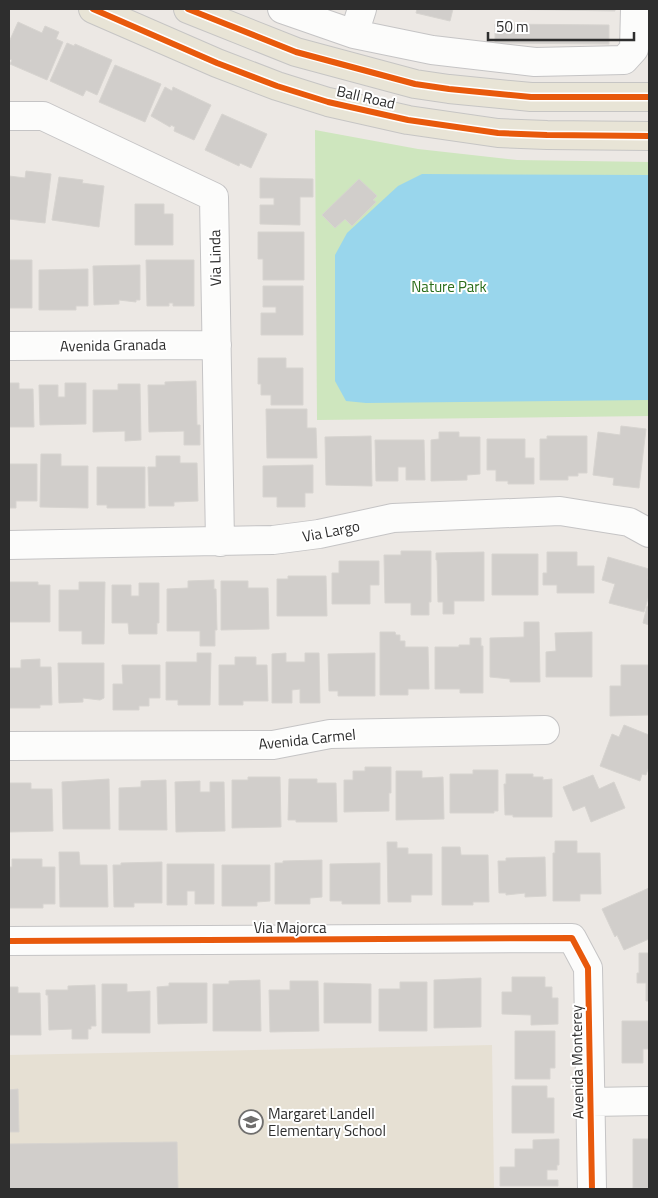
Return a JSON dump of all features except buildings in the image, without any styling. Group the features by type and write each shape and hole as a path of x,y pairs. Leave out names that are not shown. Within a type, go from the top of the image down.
{"main road":[{"name":"Ball Road","path":"93,9 217,63 277,86 328,102 408,120 498,133 649,136"},
{"name":"Ball Road","path":"188,9 296,52 416,84 532,97 649,97"},
{"path":"328,102 339,65"}],"street":[{"path":"282,9 358,21 432,50 535,62 624,60 634,49 635,9"},
{"name":"Via Linda","path":"9,116 43,116 214,197 220,542"},
{"name":"Avenida Granada","path":"9,346 217,344"},
{"name":"Via Largo","path":"9,545 273,540 319,534 393,518 560,511 629,522 649,534"},
{"name":"Avenida Carmel","path":"9,746 273,745 330,734 545,730"},
{"name":"Via Majorca","path":"9,941 572,938"},
{"name":"Avenida Monterey","path":"572,938 588,968 592,1189"},
{"path":"590,1102 649,1101"}],"shaded area":[{"name":"Margaret Landell Elementary School","path":"492,1045 494,1189 9,1189 9,1055"}],"green space":[{"name":"Nature Park","path":"315,130 418,149 517,160 649,162 649,416 317,420"}],"water":[{"name":"Nature Park","path":"422,174 649,175 649,400 366,403 346,401 335,381 335,255 347,233 398,186"}],"cycle path":[{"path":"93,9 217,63 277,86 328,102 408,120 498,133 649,136"},
{"path":"188,9 296,52 415,84 531,97 649,97"},
{"path":"9,941 572,938 588,968 592,1189"}],"place":[{"name":"Margaret Landell Elementary School","path":"251,1122"}]}
